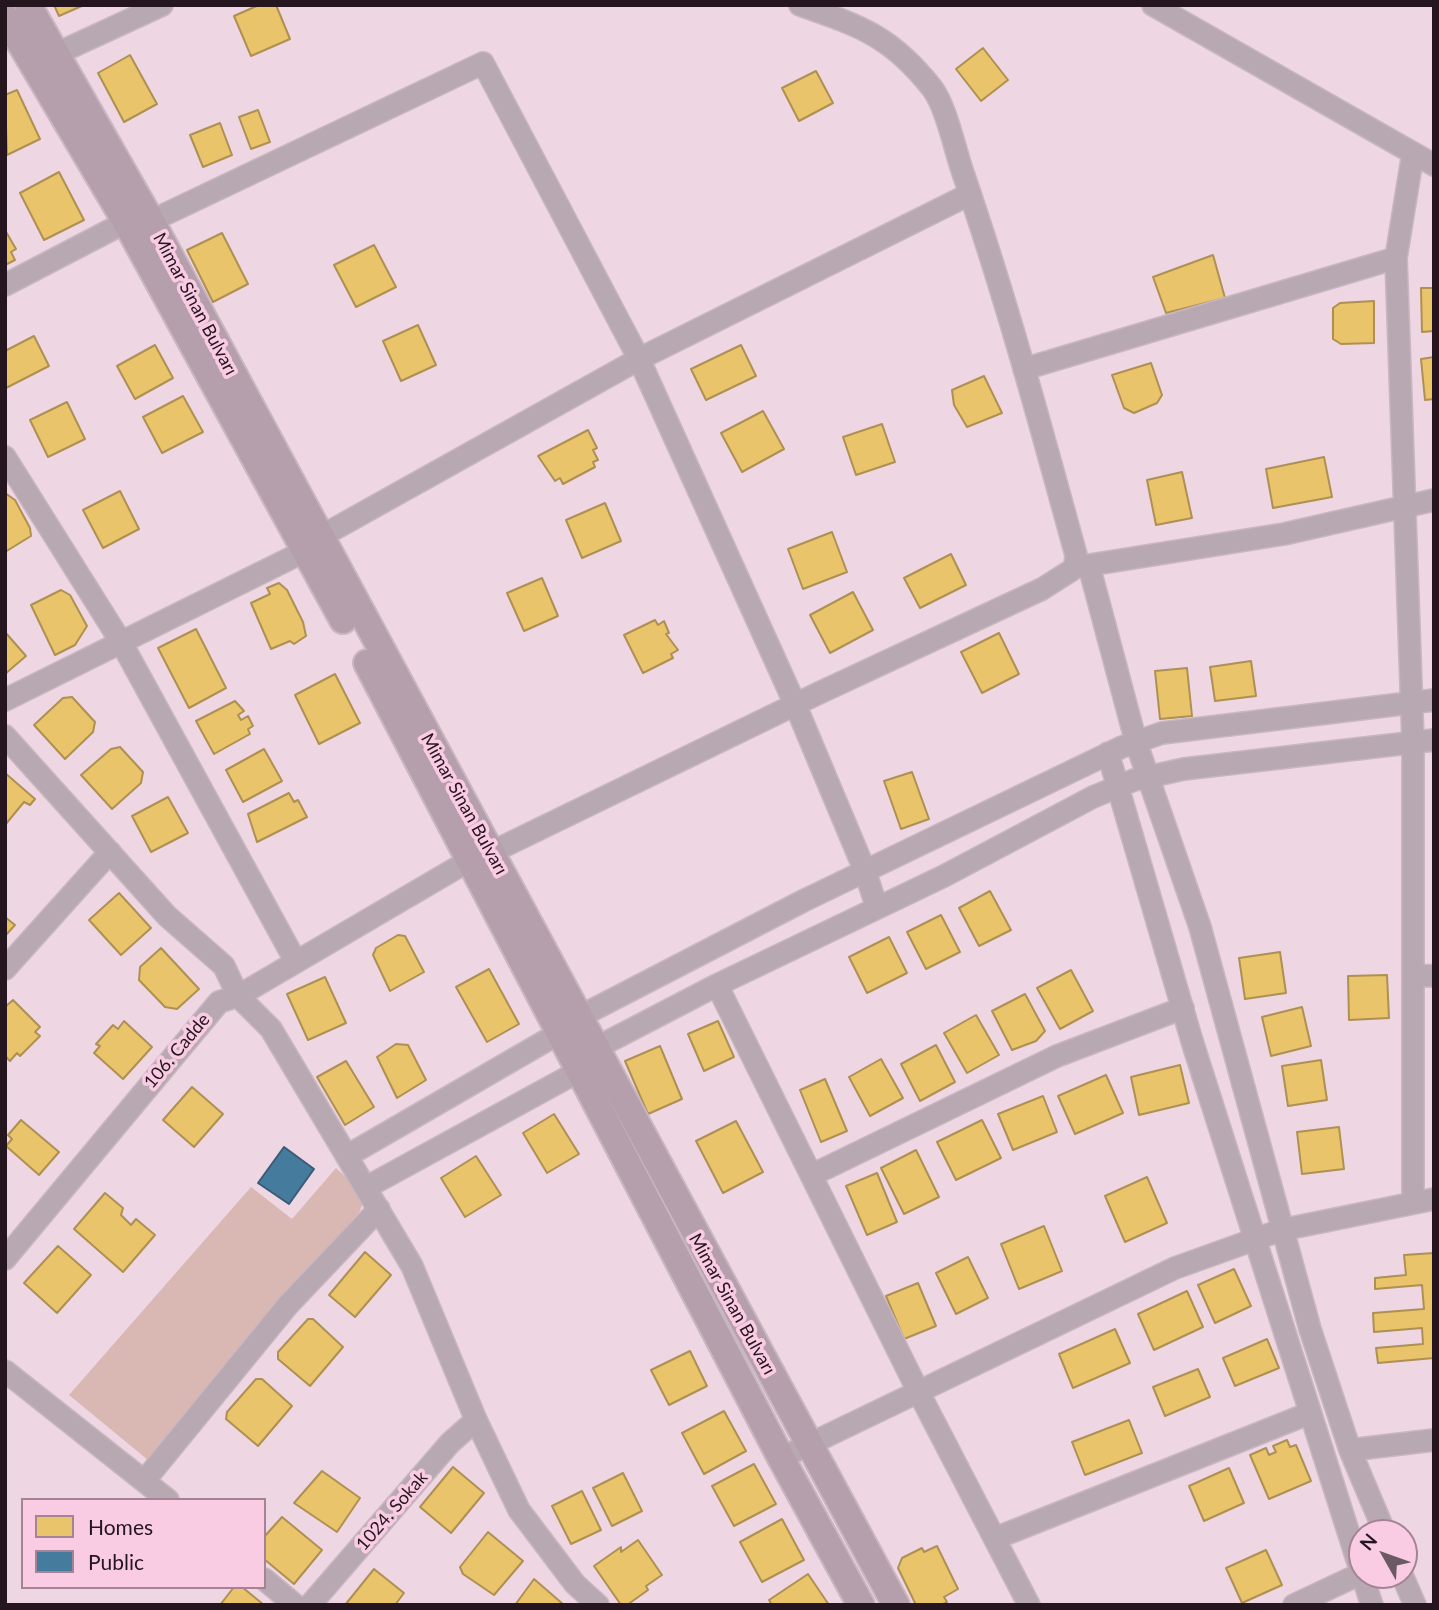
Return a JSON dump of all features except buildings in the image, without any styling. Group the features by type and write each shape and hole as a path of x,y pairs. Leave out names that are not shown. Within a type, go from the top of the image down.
{"main road":[{"name":"Mimar Sinan Bulvarı","path":"28,5 56,54 139,222 570,1025 581,1070 781,1458 861,1605"},
{"name":"Mimar Sinan Bulvarı","path":"5,17 139,222"},
{"name":"Mimar Sinan Bulvarı","path":"570,1025 596,1048 895,1605"}],"street":[{"path":"56,54 162,5"},
{"path":"800,5 859,25 888,43 914,67 934,92 970,194 1024,369 1076,555 1136,742 1200,927 1281,1230 1350,1450 1379,1519"},
{"path":"1153,5 1434,165"},
{"path":"5,285 483,63 639,359 795,704 865,871 877,908"},
{"path":"781,1458 1175,1268 1281,1230 1423,1200 1423,741 1411,702 1396,258 1413,153"},
{"path":"5,700 312,544 639,359 970,194"},
{"path":"1024,369 1396,258"},
{"path":"5,457 121,642 296,962"},
{"path":"1082,567 1284,534 1434,500"},
{"name":"106. Cadde","path":"5,1259 219,1002 238,996 480,856 795,704 1042,590 1082,567"},
{"path":"347,1156 570,1025 865,871 1108,753 1162,733 1434,700"},
{"path":"5,736 167,916 224,966 238,996 271,1029 412,1266 476,1420 519,1510 575,1584 598,1605"},
{"path":"596,1048 717,985 1118,787 1184,769 1423,741"},
{"path":"1108,753 1183,1009 1348,1531"},
{"path":"5,969 110,852"},
{"path":"717,985 918,1391 1029,1605"},
{"path":"812,1175 1058,1056 1183,1009"},
{"path":"367,1187 581,1070"},
{"path":"145,1480 288,1305 379,1209"},
{"path":"5,1371 166,1498"},
{"path":"996,1538 1310,1413"},
{"name":"1024. Sokak","path":"310,1605 450,1443 476,1420"},
{"path":"1350,1450 1434,1440"},
{"path":"1294,1605 1348,1580"},
{"path":"266,1582 295,1605"}],"shaded area":[{"path":"336,1168 365,1195 360,1211 148,1460 69,1395 251,1187 292,1219"}]}
